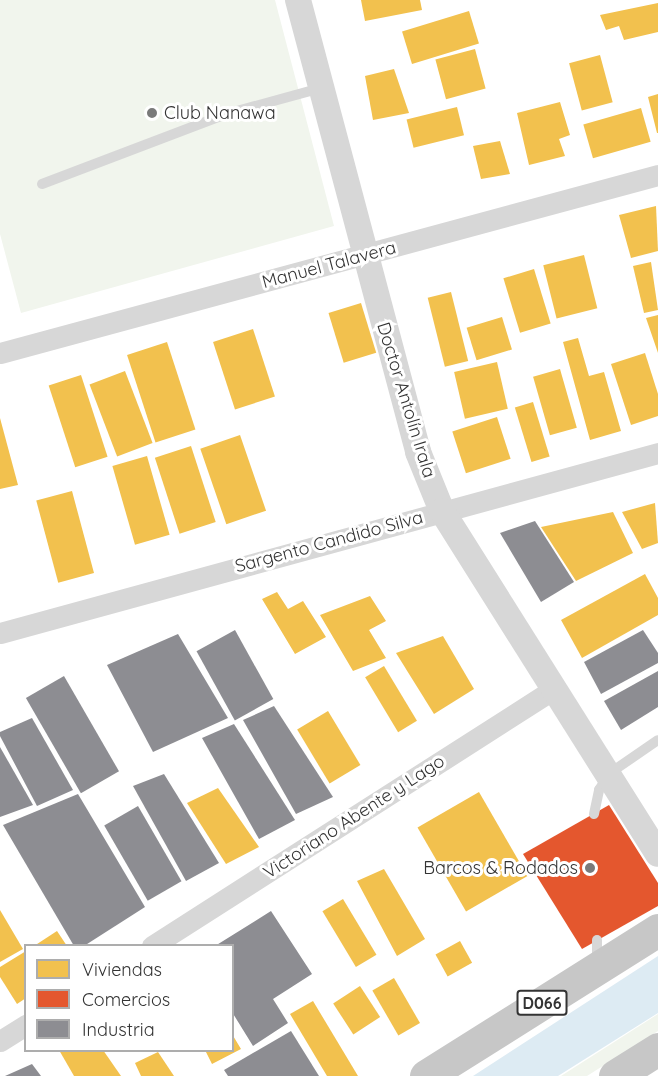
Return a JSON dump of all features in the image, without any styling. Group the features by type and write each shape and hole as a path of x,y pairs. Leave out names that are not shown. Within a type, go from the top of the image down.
{"highway":[{"name":"D066","path":"426,1076 597,955 658,930"},
{"path":"615,1076 658,1049"}],"street":[{"name":"Doctor Antolín Irala","path":"298,0 418,452 442,511 610,772 658,854"},
{"name":"Manuel Talavera","path":"2,346 365,256 658,175"},
{"name":"Sargento Candido Silva","path":"0,633 658,453"},
{"name":"Victoriano Abente y Lago","path":"154,944 555,688"},
{"path":"0,1041 24,1026"}],"lane":[{"path":"42,184 226,114 321,88"},
{"path":"594,814 598,790 610,772 658,740"}],"shaded area":[{"name":"Club Nanawa","path":"0,0 275,0 334,226 21,313 0,234"},
{"path":"658,956 658,1013 558,1076 473,1076"},
{"path":"658,1014 658,1031 587,1076 561,1076"}],"building: Viviendas":[{"path":"361,0 420,0 422,10 365,21"},
{"path":"658,3 658,32 624,40 619,26 606,30 600,15"},
{"path":"469,11 479,44 412,64 402,31"},
{"path":"475,49 486,89 446,99 435,60"},
{"path":"600,55 613,102 582,111 569,63"},
{"path":"394,69 409,113 373,120 365,76"},
{"path":"658,94 658,133 657,133 648,97"},
{"path":"560,102 570,135 559,139 565,156 529,165 517,113"},
{"path":"457,107 464,135 414,148 407,120"},
{"path":"641,108 651,142 593,158 583,125"},
{"path":"500,141 510,174 481,179 473,146"},
{"path":"656,206 658,251 631,258 619,215"},
{"path":"584,255 597,308 557,319 543,265"},
{"path":"651,262 658,310 644,313 633,266"},
{"path":"534,269 551,324 520,333 503,278"},
{"path":"451,292 468,361 445,367 428,298"},
{"path":"361,303 376,353 344,363 328,313"},
{"path":"658,315 658,353 646,318"},
{"path":"502,317 512,350 477,360 467,328"},
{"path":"253,329 275,397 235,410 213,342"},
{"path":"578,338 589,376 604,372 621,431 590,440 563,342"},
{"path":"167,342 195,429 155,442 127,355"},
{"path":"645,353 658,394 658,416 631,425 611,364"},
{"path":"497,362 508,409 465,419 454,372"},
{"path":"560,369 577,428 550,435 533,377"},
{"path":"125,371 153,443 117,457 90,385"},
{"path":"81,375 108,457 75,467 49,386"},
{"path":"533,402 550,457 531,462 515,408"},
{"path":"497,417 511,459 466,473 452,432"},
{"path":"0,418 18,485 0,489"},
{"path":"240,435 266,511 226,524 200,449"},
{"path":"191,446 216,522 180,534 155,458"},
{"path":"147,456 170,535 135,545 112,466"},
{"path":"72,491 94,573 58,583 36,501"},
{"path":"655,503 658,543 642,549 622,512"},
{"path":"613,512 633,553 576,581 541,527"},
{"path":"645,574 658,598 658,615 582,658 561,620"},
{"path":"277,592 288,609 303,601 326,637 295,654 262,599"},
{"path":"370,596 386,621 369,630 386,658 353,671 320,615"},
{"path":"443,636 474,689 434,714 396,653"},
{"path":"384,666 417,721 398,732 365,677"},
{"path":"328,711 360,765 330,784 297,730"},
{"path":"218,788 259,847 226,864 187,803"},
{"path":"479,792 528,876 466,912 418,828"},
{"path":"384,869 425,939 397,956 357,881"},
{"path":"343,899 376,955 356,967 322,911"},
{"path":"0,910 23,949 0,962"},
{"path":"57,931 66,944 37,944"},
{"path":"460,941 472,963 448,976 436,955"},
{"path":"24,952 24,999 17,1004 0,977 0,967"},
{"path":"394,978 420,1023 398,1036 372,990"},
{"path":"360,986 380,1017 353,1034 333,1003"},
{"path":"313,1001 358,1076 327,1076 290,1014"},
{"path":"234,1037 241,1049 212,1064 206,1052 234,1052"},
{"path":"60,1052 104,1052 121,1076 74,1076"},
{"path":"158,1052 174,1076 141,1076 135,1063"}],"building: Comercios":[{"name":"Barcos & Rodados","path":"609,805 658,883 658,906 582,949 523,854"}],"building: Industria":[{"path":"535,521 574,582 541,602 500,533"},
{"path":"235,630 273,699 235,720 197,651"},
{"path":"643,630 658,653 658,663 601,694 584,662"},
{"path":"178,634 228,718 153,752 107,665"},
{"path":"658,671 658,707 621,730 604,701"},
{"path":"64,676 119,771 81,793 26,698"},
{"path":"274,706 333,797 296,814 243,720"},
{"path":"32,718 73,790 37,806 0,736 0,732"},
{"path":"234,724 295,820 259,839 202,738"},
{"path":"0,747 33,805 0,817"},
{"path":"164,774 219,863 186,881 133,786"},
{"path":"78,794 145,907 87,944 73,944 3,825"},
{"path":"138,806 182,881 148,901 104,826"},
{"path":"271,911 312,974 273,999 288,1023 253,1046 234,1015 234,944 218,944"},
{"path":"291,1031 319,1076 228,1076 224,1070"},
{"path":"32,1064 41,1076 5,1076"}],"place":[{"name":"Club Nanawa","path":"152,113"},
{"name":"Barcos & Rodados","path":"590,868"}]}
